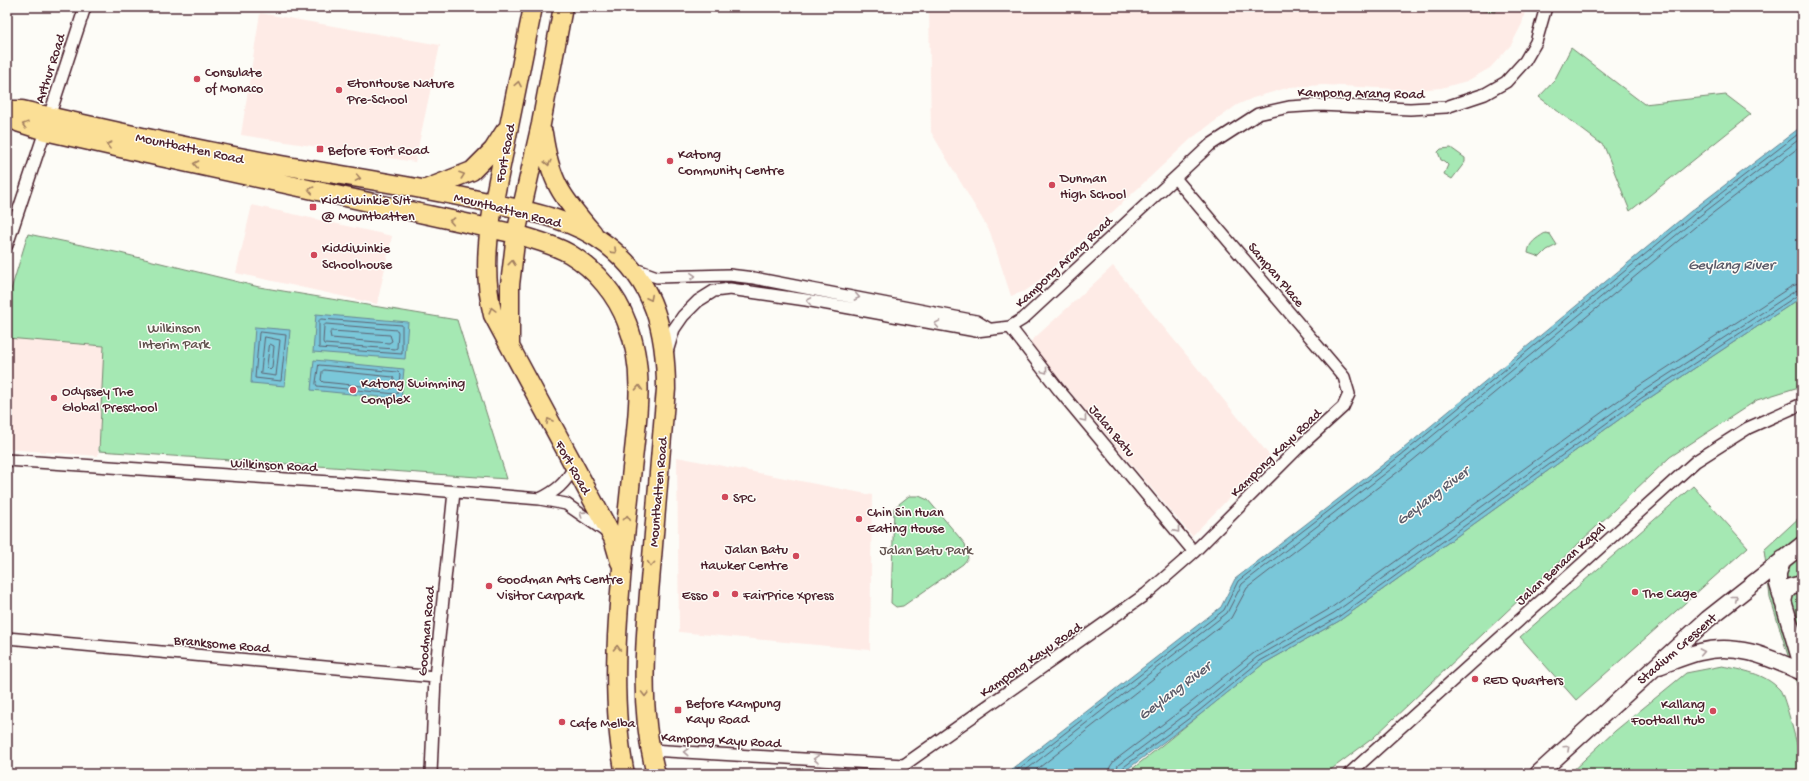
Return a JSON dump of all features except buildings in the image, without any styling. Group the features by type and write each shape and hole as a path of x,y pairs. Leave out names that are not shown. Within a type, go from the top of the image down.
{"main road":[{"name":"Fort Road","path":"533,7 493,203 487,260 488,293 493,315 510,344 526,378 613,538 622,570"},
{"name":"Fort Road","path":"510,344 510,285 516,234 541,124 563,7"},
{"name":"Mountbatten Road","path":"7,110 22,110 47,124 516,234 561,250 585,266 610,292 627,321 632,336 639,385 622,570 617,647 616,701 620,751 625,774"},
{"name":"Mountbatten Road","path":"7,116 20,123 47,124 426,189 521,209 567,224 598,239 609,247 628,266 645,289 654,307 662,334 665,356 666,389 645,647 645,704 650,750 656,774"},
{"path":"426,189 472,171 493,150 510,122"},
{"path":"541,124 548,161 557,186 566,200 598,239"}],"street":[{"name":"Arthur Road","path":"7,245 85,7"},
{"name":"Kampong Arang Road","path":"665,356 674,329 683,316 705,296 714,291 730,289 806,300 976,331 1010,327 1019,322 1210,145 1263,112 1289,107 1319,104 1410,109 1446,107 1485,94 1506,82 1525,61 1536,42 1546,7"},
{"name":"Sampan Place","path":"1175,178 1344,377 1349,394"},
{"path":"628,266 657,278 729,275 754,278 976,321 989,329"},
{"name":"Jalan Batu","path":"1010,327 1059,390 1194,552"},
{"name":"Kampong Kayu Road","path":"650,750 904,765 1117,616 1146,594 1194,552 1298,448 1343,407 1349,394"},
{"name":"Jalan Benaan Kapal","path":"1350,773 1696,461 1748,428 1802,404"},
{"name":"Wilkinson Road","path":"7,460 375,485 540,499 566,504 596,523 613,538"},
{"path":"540,499 556,491 567,480 574,468"},
{"name":"Goodman Road","path":"431,774 435,677 454,492"},
{"name":"Stadium Crescent","path":"1538,774 1652,668 1708,620 1802,545"},
{"path":"1783,559 1778,579 1783,602 1802,665"},
{"path":"1783,602 1785,593 1790,587 1802,584"},
{"name":"Branksome Road","path":"7,638 435,677"},
{"path":"1652,668 1701,651 1727,649 1750,651 1802,672"}],"shaded area":[{"name":"Dunman High School","path":"929,7 1526,7 1522,24 1511,45 1490,68 1467,81 1441,88 1414,90 1324,85 1290,87 1253,98 1237,105 1192,138 1034,285 1025,291 1011,296 990,232 931,132"},
{"name":"EtonHouse Nature Pre-School","path":"260,13 440,45 415,162 241,135"},
{"name":"KiddiWinkie Schoolhouse","path":"252,205 392,236 377,304 236,273"},
{"path":"1113,266 1270,456 1192,536 1029,343"},
{"name":"Odyssey The Global Preschool","path":"7,338 105,346 98,456 7,449"},
{"path":"677,457 872,495 870,650 679,632"}],"green space":[{"path":"1443,7 1495,7 1495,12"},
{"path":"1571,48 1644,104 1726,95 1751,114 1630,211 1604,146 1539,97 1554,81"},
{"path":"1451,148 1465,158 1465,162 1452,179 1444,174 1448,165 1441,160 1438,152 1441,149"},
{"path":"1545,233 1550,234 1557,245 1547,250 1540,257 1528,253 1531,243"},
{"name":"Wilkinson Interim Park","path":"28,234 120,253 259,287 457,320 507,479 99,451 104,346 7,338 7,303"},
{"path":"1802,297 1802,386 1757,400 1670,457 1373,738 1325,774 1126,774 1263,664 1339,621 1642,403"},
{"name":"The Cage","path":"1693,486 1748,547 1576,700 1520,637"},
{"name":"Jalan Batu Park","path":"909,496 919,496 928,500 965,544 968,558 963,564 903,606 896,607 891,603 894,508"},
{"path":"1802,515 1802,701 1770,597 1764,550"},
{"name":"Kallang Football Hub","path":"1722,666 1753,673 1774,684 1780,690 1795,737 1802,764 1802,774 1569,774 1615,731 1686,673"}],"water":[{"name":"Geylang River","path":"1802,126 1802,297 1642,403 1339,621 1263,664 1201,714 1121,774 1006,774 1221,607 1235,579 1403,449 1691,211"},
{"path":"316,314 408,322 405,359 313,352"},
{"path":"255,327 290,330 285,386 251,383"},
{"path":"314,360 404,369 401,399 311,390"}],"place":[{"name":"Consulate of Monaco","path":"197,79"},
{"name":"EtonHouse Nature Pre-School","path":"339,90"},
{"name":"Before Fort Road","path":"320,149"},
{"name":"Katong Community Centre","path":"670,161"},
{"name":"Dunman High School","path":"1052,185"},
{"name":"KiddiWinkie S/H @ Mountbatten","path":"313,207"},
{"name":"KiddiWinkie Schoolhouse","path":"314,255"},
{"name":"Katong Swimming Complex","path":"353,390"},
{"name":"Odyssey The Global Preschool","path":"54,398"},
{"name":"SPC","path":"725,497"},
{"name":"Chin Sin Huan Eating House","path":"859,519"},
{"name":"Jalan Batu Hawker Centre","path":"796,556"},
{"name":"Goodman Arts Centre Visitor Carpark","path":"489,586"},
{"name":"The Cage","path":"1635,592"},
{"name":"Esso","path":"716,594"},
{"name":"FairPrice Xpress","path":"735,594"},
{"name":"RED Quarters","path":"1475,679"},
{"name":"Before Kampung Kayu Road","path":"678,710"},
{"name":"Kallang Football Hub","path":"1713,711"},
{"name":"Cafe Melba","path":"562,722"}]}
